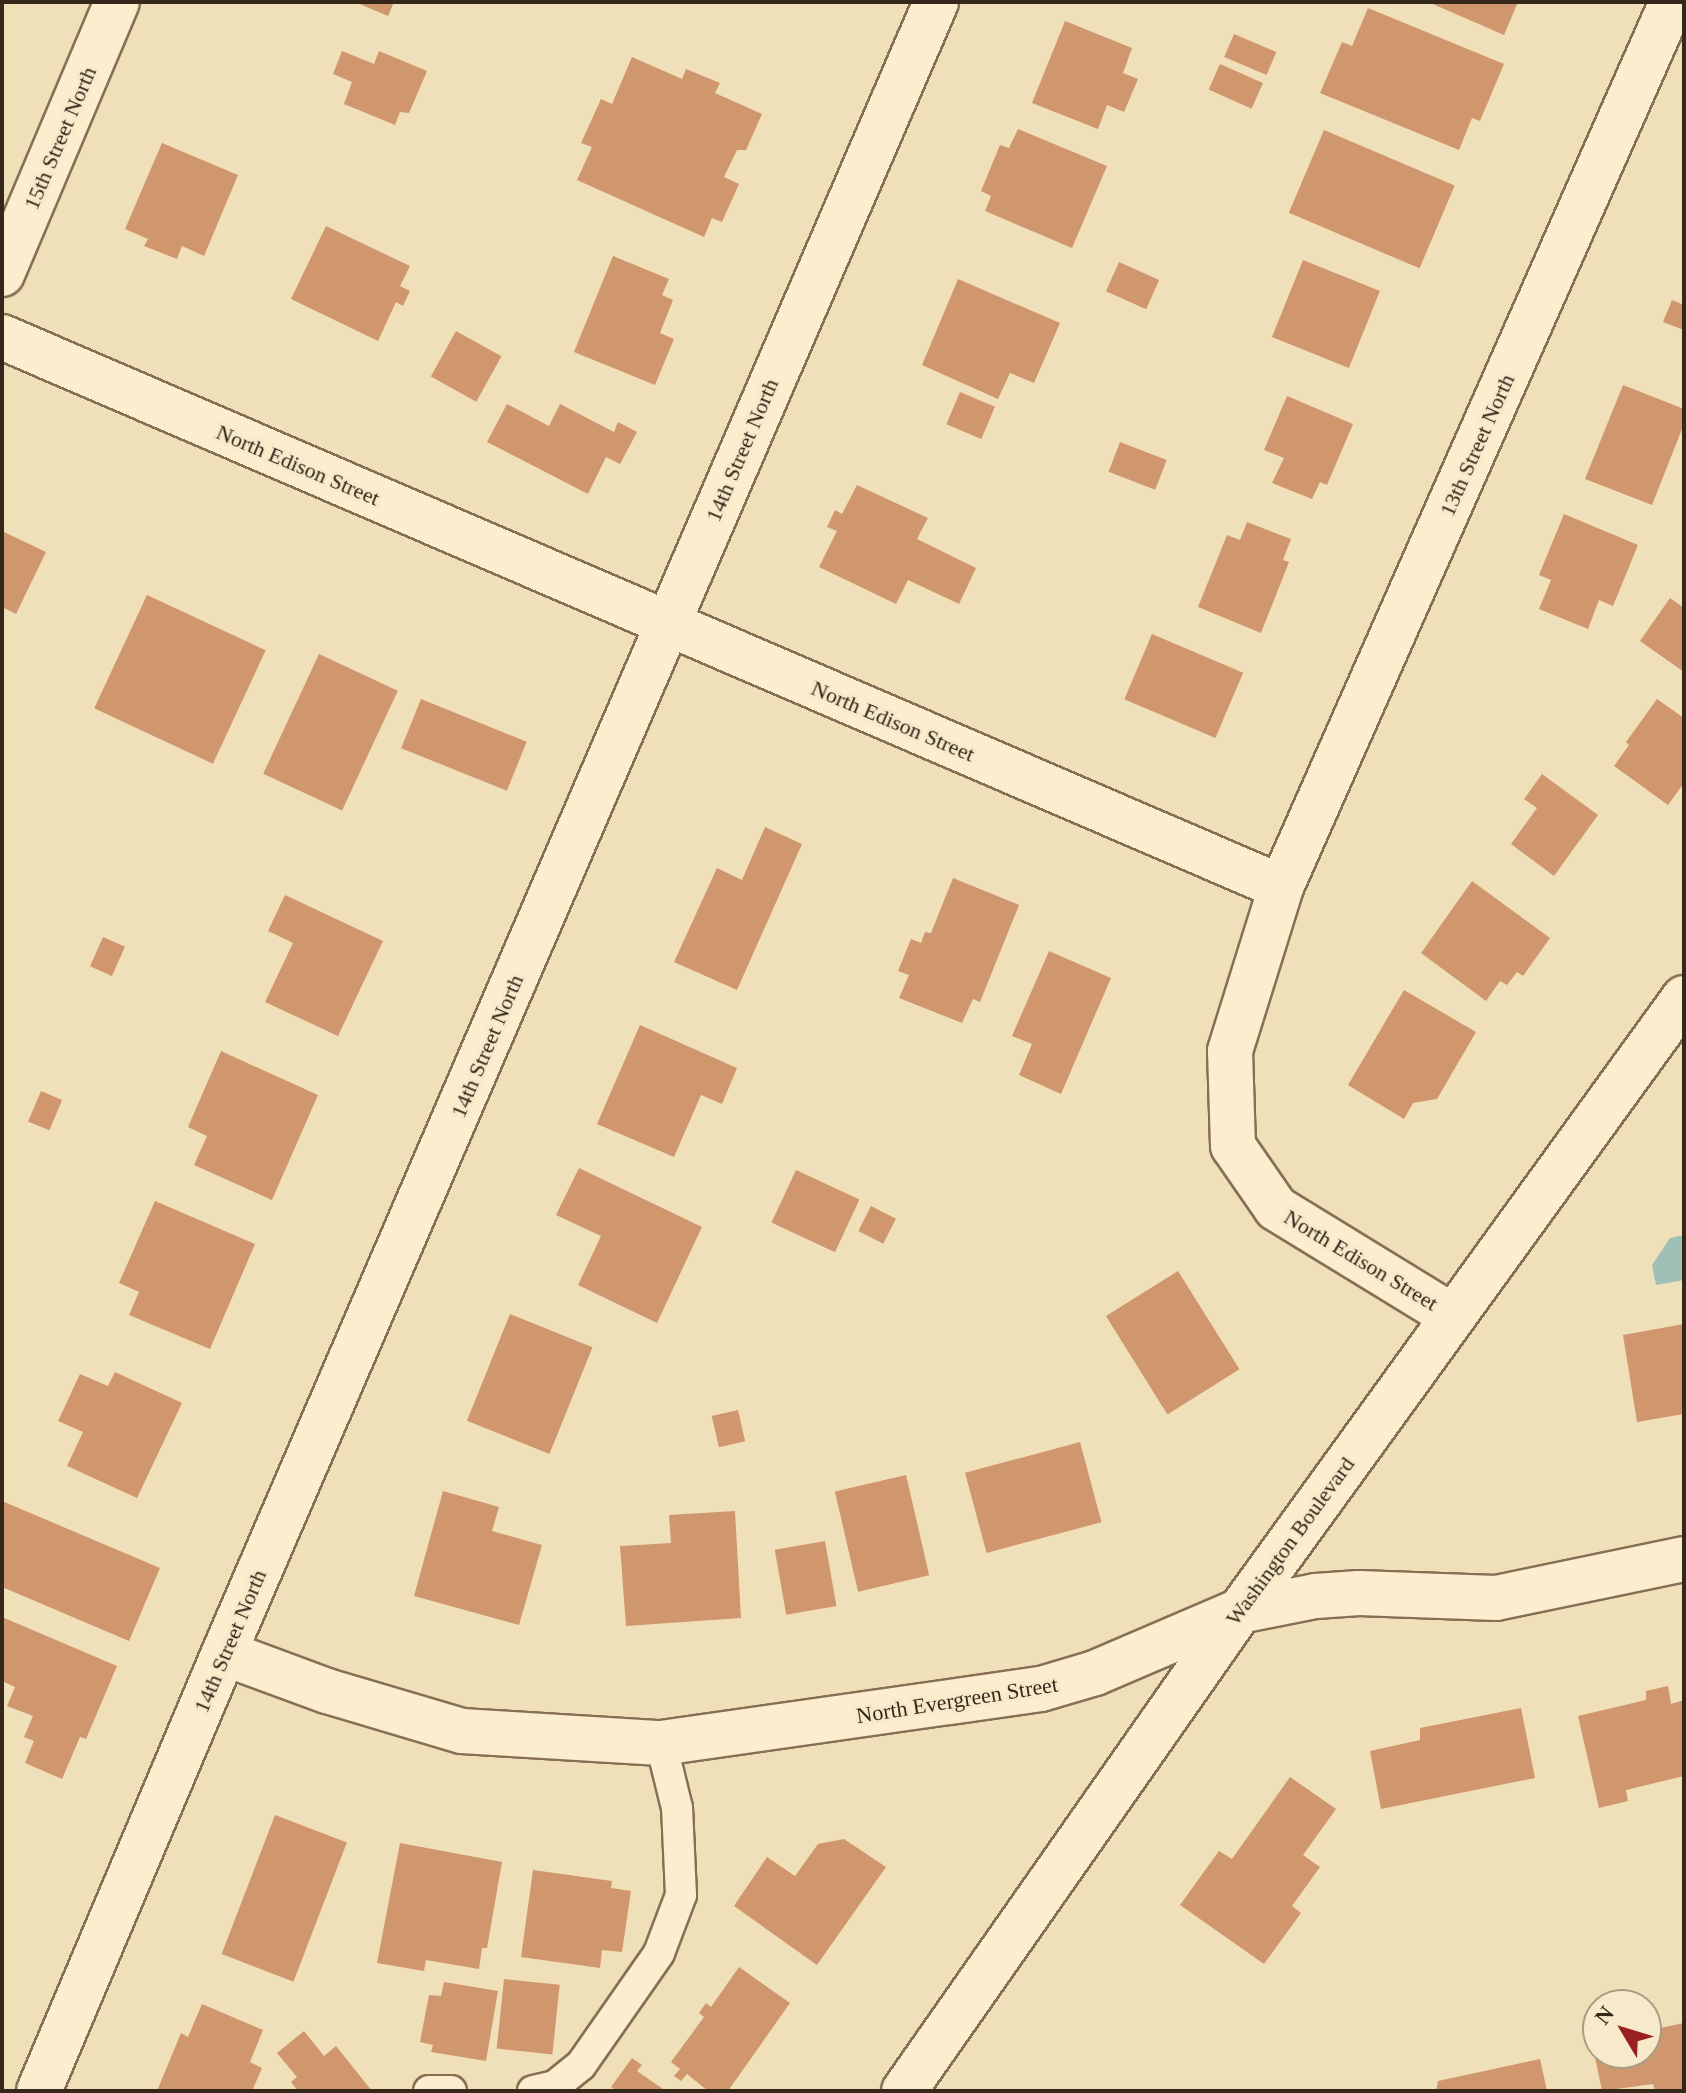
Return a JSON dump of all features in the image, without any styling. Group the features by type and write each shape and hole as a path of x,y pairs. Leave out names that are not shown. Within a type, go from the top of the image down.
{"street":[{"name":"15th Street North","path":"2,274 117,2"},
{"name":"14th Street North","path":"39,2091 224,1653 936,2"},
{"name":"13th Street North","path":"1281,887 1672,2"},
{"name":"North Edison Street","path":"2,337 1281,887 1230,1051 1233,1146 1276,1208 1452,1316"},
{"name":"Washington Boulevard","path":"910,2085 1240,1611 1684,998"},
{"name":"North Evergreen Street","path":"224,1653 327,1691 462,1731 661,1743 1041,1689 1095,1673 1240,1611 1316,1596 1359,1593 1496,1598 1684,1559"}],"lane":[{"path":"533,2091 555,2086 581,2065 659,1953 681,1895 677,1808 661,1743"},
{"path":"429,2091 451,2091"}],"water":[{"path":"1684,1235 1684,1280 1656,1285 1652,1265 1670,1238"}],"building":[{"path":"355,2 394,2 388,16"},
{"path":"1428,2 1518,2 1504,35"},
{"path":"1368,8 1504,64 1480,121 1472,118 1459,150 1320,93 1342,42 1352,46"},
{"path":"1065,21 1132,48 1123,73 1138,79 1124,112 1107,105 1098,129 1032,103"},
{"path":"1234,34 1276,52 1267,75 1224,57"},
{"path":"342,51 374,64 379,51 427,71 409,113 400,112 395,125 344,104 352,82 333,74"},
{"path":"632,57 682,79 686,69 720,83 715,93 762,114 746,150 737,150 724,177 739,184 722,222 712,218 704,237 577,180 592,147 581,143 601,99 612,104"},
{"path":"1220,64 1263,83 1252,109 1209,90"},
{"path":"1018,129 1107,166 1072,248 985,211 991,196 981,191 1000,145 1009,148"},
{"path":"1324,130 1455,185 1420,268 1289,213"},
{"path":"162,143 238,175 204,256 182,246 177,259 144,246 148,239 125,229"},
{"path":"326,226 410,266 400,286 410,291 403,306 396,302 378,341 291,299"},
{"path":"613,256 669,279 662,295 673,300 660,333 674,339 655,385 574,352"},
{"path":"1303,260 1380,291 1349,368 1272,337"},
{"path":"1119,262 1159,280 1146,309 1106,291"},
{"path":"958,279 1060,323 1034,383 1010,373 998,399 922,365"},
{"path":"1672,300 1684,305 1684,330 1663,322"},
{"path":"456,331 501,356 476,402 431,376"},
{"path":"1623,385 1684,409 1684,424 1652,505 1585,479"},
{"path":"960,392 995,407 981,439 946,424"},
{"path":"1287,396 1353,424 1327,485 1320,482 1312,499 1272,483 1284,458 1264,450"},
{"path":"507,404 549,426 560,404 614,432 618,422 637,432 620,464 606,457 588,494 487,442"},
{"path":"1120,442 1167,460 1155,490 1109,472"},
{"path":"857,485 928,518 917,539 976,568 959,604 908,580 896,604 819,567 837,531 827,527 835,510 842,514"},
{"path":"1564,514 1638,545 1613,606 1599,600 1588,629 1539,609 1551,580 1539,575"},
{"path":"1247,522 1291,539 1283,560 1289,562 1261,633 1198,607 1227,535 1240,540"},
{"path":"2,531 46,552 16,614 2,607"},
{"path":"147,595 266,650 213,764 94,708"},
{"path":"1670,598 1684,608 1684,672 1640,641"},
{"path":"1152,634 1243,673 1215,738 1124,699"},
{"path":"319,654 398,691 342,810 263,774"},
{"path":"421,699 527,742 507,791 401,748"},
{"path":"1657,699 1684,718 1684,783 1668,805 1614,766 1629,745 1626,742"},
{"path":"1542,774 1598,815 1554,876 1511,844 1537,808 1524,799"},
{"path":"765,827 802,844 737,990 674,962 717,868 742,880"},
{"path":"953,878 1019,905 980,1002 973,999 962,1023 899,998 909,975 898,971 911,939 921,943 925,932 931,933"},
{"path":"1472,881 1550,938 1523,976 1517,972 1507,985 1500,981 1486,1001 1421,953"},
{"path":"285,895 383,941 338,1036 265,1002 293,943 268,931"},
{"path":"103,937 125,947 112,976 90,966"},
{"path":"1049,951 1111,978 1061,1094 1019,1075 1032,1044 1012,1036"},
{"path":"1404,990 1476,1032 1437,1099 1413,1103 1404,1119 1348,1085"},
{"path":"640,1025 737,1068 722,1104 701,1095 674,1157 597,1124"},
{"path":"221,1051 318,1095 272,1200 194,1165 207,1136 188,1127"},
{"path":"41,1091 62,1100 49,1130 28,1121"},
{"path":"579,1168 702,1227 657,1323 578,1285 601,1236 556,1215"},
{"path":"796,1170 859,1200 835,1252 771,1223"},
{"path":"155,1201 255,1244 210,1349 129,1315 139,1292 119,1283"},
{"path":"871,1206 896,1219 883,1244 858,1231"},
{"path":"1178,1271 1239,1369 1167,1414 1106,1316"},
{"path":"510,1314 593,1347 549,1454 467,1421"},
{"path":"1684,1324 1684,1414 1637,1422 1623,1335"},
{"path":"115,1372 182,1403 137,1498 67,1466 83,1432 58,1421 80,1374 108,1386"},
{"path":"738,1410 745,1441 719,1447 712,1416"},
{"path":"1080,1442 1101,1522 987,1553 965,1473"},
{"path":"906,1475 929,1575 858,1592 835,1491"},
{"path":"443,1491 499,1507 492,1531 542,1545 519,1625 414,1596"},
{"path":"2,1501 160,1568 129,1641 2,1587"},
{"path":"735,1511 741,1618 626,1626 620,1546 671,1543 669,1515"},
{"path":"825,1541 836,1606 786,1615 775,1550"},
{"path":"2,1617 117,1666 86,1739 80,1737 62,1779 25,1763 34,1741 24,1737 33,1716 7,1706 15,1687 2,1681"},
{"path":"1668,1686 1671,1704 1684,1700 1684,1776 1626,1790 1628,1801 1599,1808 1578,1716 1646,1700 1646,1691"},
{"path":"1521,1708 1535,1778 1381,1809 1370,1751 1420,1740 1420,1728"},
{"path":"1290,1777 1336,1809 1303,1855 1320,1867 1292,1906 1301,1913 1264,1964 1180,1905 1219,1851 1232,1859"},
{"path":"275,1815 347,1843 293,1982 222,1954"},
{"path":"844,1839 886,1867 817,1965 734,1906 767,1857 795,1876 818,1844"},
{"path":"400,1843 502,1862 487,1948 482,1948 479,1969 426,1960 424,1971 377,1963"},
{"path":"533,1870 612,1881 611,1888 631,1891 622,1952 602,1950 600,1968 521,1957"},
{"path":"739,1967 790,2003 728,2091 708,2091 687,2074 681,2081 674,2076 680,2069 671,2062 704,2017 699,2013 706,2003 711,2007"},
{"path":"504,1979 560,1985 552,2054 497,2049"},
{"path":"444,1982 498,1991 486,2061 431,2052 433,2045 420,2042 429,1995 441,1996"},
{"path":"202,2004 263,2030 250,2062 262,2068 252,2091 157,2091 181,2033 188,2037"},
{"path":"1684,2023 1684,2091 1655,2091 1653,2084 1602,2091 1597,2069 1662,2069 1662,2028"},
{"path":"304,2031 324,2056 336,2046 372,2091 298,2091 291,2082 297,2077 277,2053"},
{"path":"632,2058 642,2065 637,2071 666,2091 617,2091 611,2087"},
{"path":"1540,2059 1547,2091 1436,2091 1438,2081"}]}
